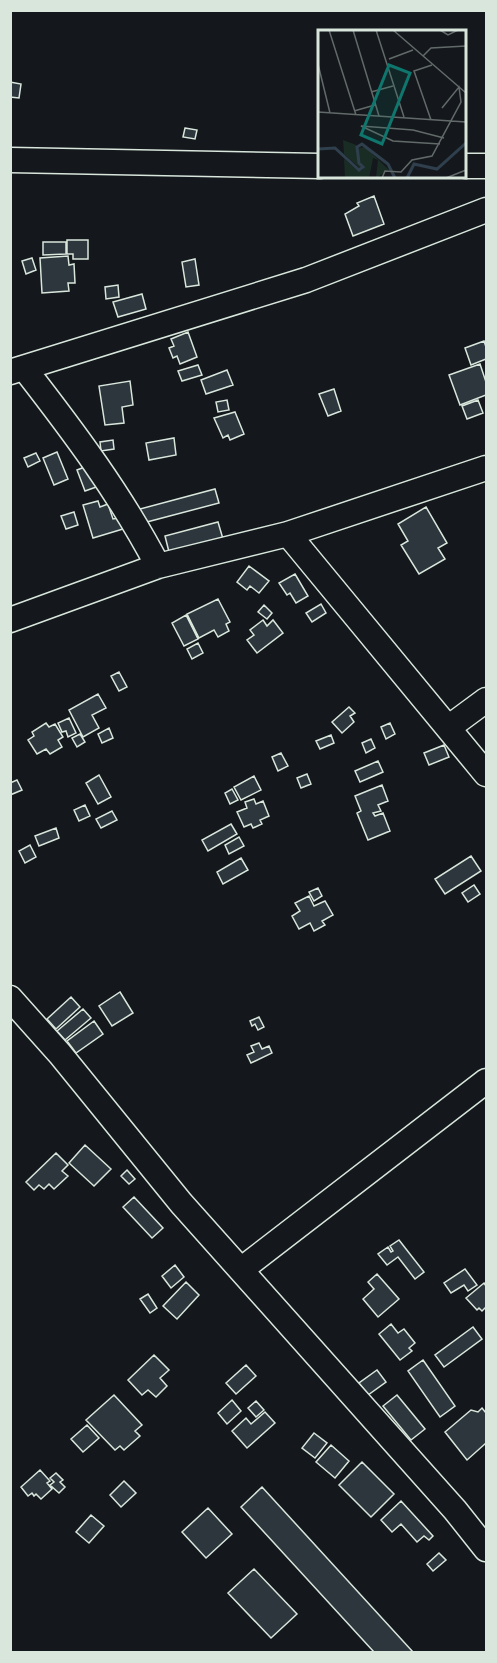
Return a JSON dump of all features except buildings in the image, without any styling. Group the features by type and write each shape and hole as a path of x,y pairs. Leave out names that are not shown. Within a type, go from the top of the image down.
{"street":[{"path":"10,160 318,166"},
{"path":"467,166 486,166"},
{"path":"158,566 137,525 81,441 17,370 306,280 486,210"},
{"path":"10,620 158,566 288,534 486,468"},
{"path":"288,534 486,774"},
{"path":"448,728 486,700"},
{"path":"10,998 60,1054 181,1203 455,1510 486,1549"},
{"path":"242,1269 486,1081"}]}
